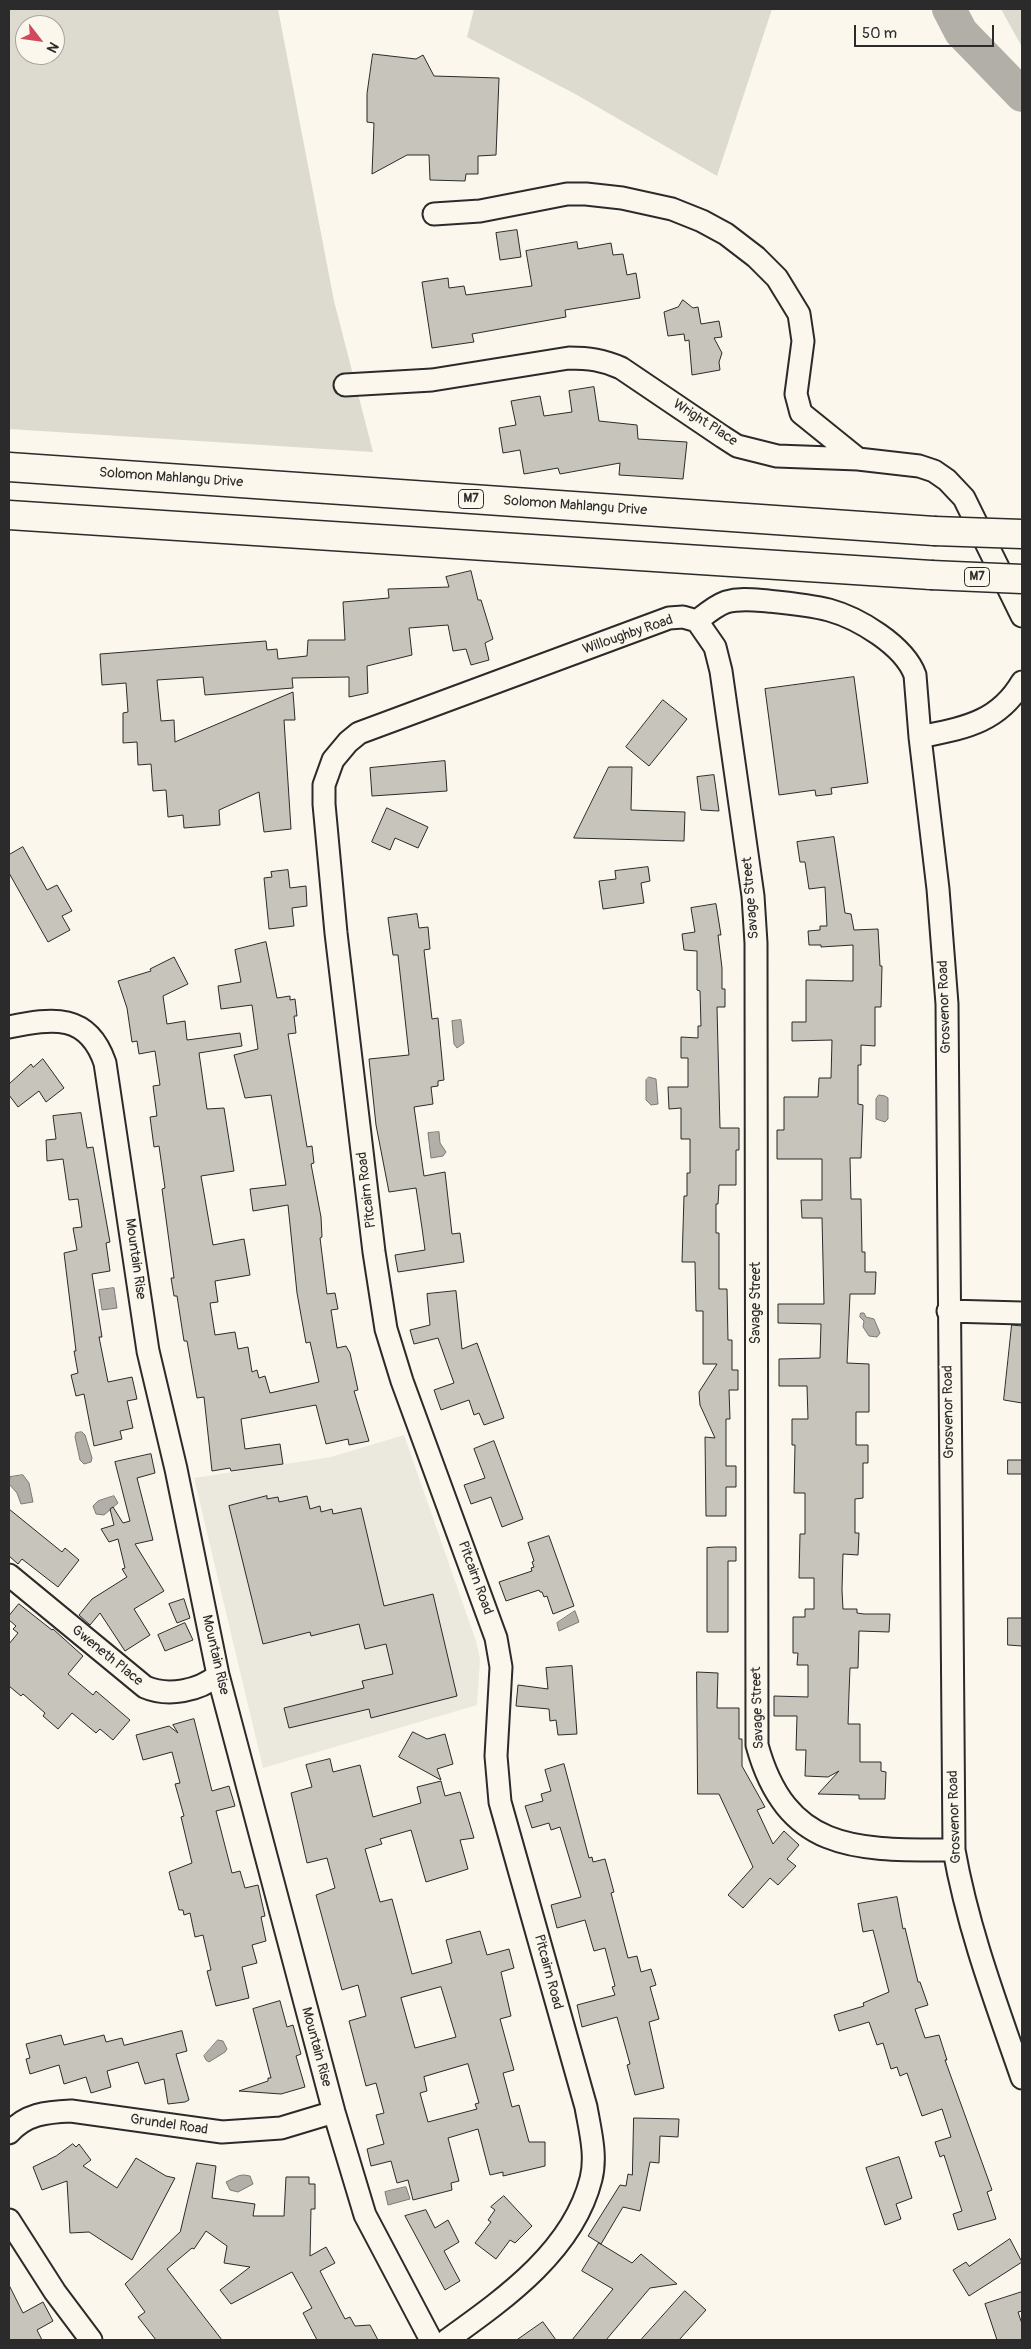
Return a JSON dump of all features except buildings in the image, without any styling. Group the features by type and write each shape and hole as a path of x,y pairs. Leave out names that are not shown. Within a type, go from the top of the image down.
{"highway":[{"name":"Solomon Mahlangu Drive","path":"9,466 934,531 1022,534"},
{"name":"M7","path":"9,515 931,575 1022,579"}],"street":[{"path":"434,214 480,211 567,194 586,194 622,198 672,209 702,221 726,234 756,257 777,278 799,314 803,341 796,394 801,413 858,459"},
{"name":"Wright Place","path":"345,385 432,380 569,358 587,358 604,361 621,368 737,446 777,456 858,459 919,466 934,471 964,498 1022,616"},
{"path":"697,621 715,607 740,600 780,602 829,610 854,620 878,634 899,650 912,668 920,737 984,721 1001,709 1014,696 1022,682"},
{"name":"Willoughby Road","path":"333,760 348,742 359,733 669,618 683,617 697,621"},
{"name":"Savage Street","path":"697,621 715,647 721,671 751,886 756,942 757,1745 764,1772 779,1798 798,1819 826,1837 850,1846 880,1850 954,1850"},
{"name":"Grosvenor Road","path":"920,737 937,880 947,1004 948,1311 954,1850 961,1891 974,1939 1022,2078"},
{"name":"Pitcairn Road","path":"333,760 324,785 324,804 336,933 374,1252 386,1329 402,1381 496,1638 501,1668 496,1756 500,1802 586,2107 593,2152 591,2179 573,2224 516,2288 447,2340"},
{"name":"Mountain Rise","path":"9,1027 50,1020 61,1020 70,1023 91,1035 100,1046 106,1063 148,1351 176,1469 218,1675 334,2112 365,2215 431,2340"},
{"path":"948,1311 1022,1314"},
{"name":"Gweneth Place","path":"9,1575 145,1687 156,1692 180,1692 210,1682 218,1675"},
{"name":"Grundel Road","path":"9,2133 20,2122 49,2112 71,2111 222,2132 280,2128 334,2112"},
{"path":"9,2220 55,2292 91,2340"}],"shaded area":[{"path":"9,9 278,9 334,301 373,452 9,429"},
{"path":"474,9 772,9 717,176 577,95 467,37"},
{"path":"1001,9 1022,9 1022,47"},
{"path":"461,1020 464,1043 457,1048 454,1044 452,1021"},
{"path":"649,1077 656,1079 658,1104 651,1105 646,1100 646,1080"},
{"path":"879,1095 888,1098 888,1119 885,1122 876,1119 876,1099"},
{"path":"439,1132 440,1143 446,1152 443,1156 431,1158 428,1133"},
{"path":"114,1288 117,1308 102,1310 99,1290"},
{"path":"861,1313 864,1313 866,1317 874,1319 880,1333 877,1337 869,1336 863,1327 864,1321 860,1317"},
{"path":"82,1432 85,1435 92,1458 91,1462 84,1464 80,1460 75,1437 76,1433"},
{"path":"404,1435 476,1641 480,1659 477,1705 263,1768 194,1478 331,1457"},
{"path":"23,1475 29,1483 33,1502 21,1504 17,1493 9,1484 10,1477"},
{"path":"114,1496 118,1503 104,1515 96,1514 93,1506 98,1501"},
{"path":"575,1611 579,1622 559,1631 557,1623"},
{"path":"218,2040 223,2041 227,2049 209,2062 204,2056"},
{"path":"244,2175 250,2176 253,2184 238,2192 230,2190 226,2182"},
{"path":"406,2187 410,2199 388,2205 385,2192"}],"waterway":[{"path":"949,9 961,32 1022,95"}]}
